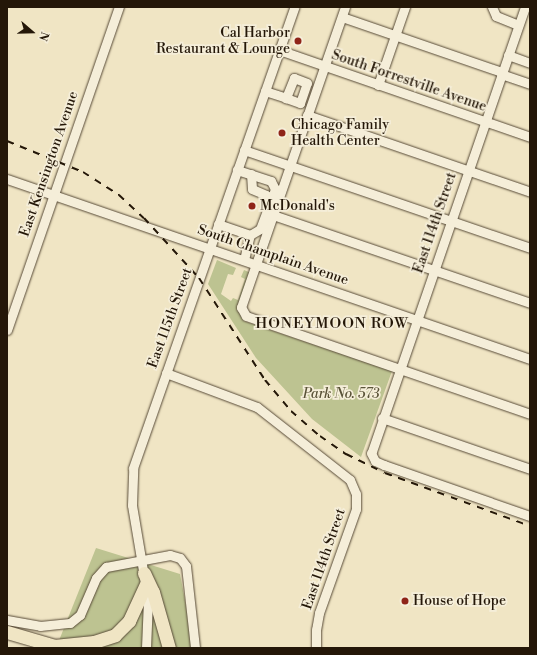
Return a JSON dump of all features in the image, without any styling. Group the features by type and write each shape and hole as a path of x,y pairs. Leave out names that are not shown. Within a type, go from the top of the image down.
{"highway":[{"path":"7,632 58,647 87,644 115,635 129,621 145,578"},
{"path":"145,578 153,592 169,648"}],"street":[{"name":"East Kensington Avenue","path":"7,330 119,7"},
{"name":"East 115th Street","path":"146,648 148,600 131,493 133,468 294,7"},
{"path":"345,7 241,307 246,316 530,414"},
{"path":"378,84 405,7"},
{"path":"492,7 496,16 518,25"},
{"name":"East 114th Street","path":"524,7 382,418 372,449 372,457 384,465 530,516"},
{"path":"342,17 530,84"},
{"name":"South Forrestville Avenue","path":"279,50 530,137"},
{"path":"508,55 530,63"},
{"path":"265,91 286,98"},
{"path":"307,116 530,192"},
{"path":"244,150 530,248"},
{"path":"237,170 271,181 275,190 260,229 250,235 244,260"},
{"path":"251,174 252,189 266,195 270,203"},
{"name":"South Champlain Avenue","path":"7,179 530,359"},
{"path":"273,215 530,303"},
{"path":"218,224 250,235"},
{"name":"East 114th Street","path":"166,372 257,407 350,480 356,494 356,509 319,613 316,630 316,648"},
{"path":"382,418 530,469"},
{"path":"7,620 40,626 70,623 80,614 100,572 111,564 141,558 176,556 186,566 195,648"}],"green space":[{"name":"Park No. 573","path":"217,260 236,268 233,275 228,274 221,294 231,301 233,298 238,300 245,279 241,277 244,270 251,273 239,308 244,321 392,371 361,457 312,419 256,358 208,284"},
{"path":"96,548 180,574 194,648 56,648"}],"railway":[{"path":"7,141 83,172 119,195 144,218 199,278 265,380 291,411 320,436 346,454 385,473 530,526"}],"place":[{"name":"Cal Harbor Restaurant & Lounge","path":"298,41"},
{"name":"Chicago Family Health Center","path":"282,133"},
{"name":"McDonald's","path":"252,206"},
{"name":"House of Hope","path":"405,601"}],"district":[{"name":"HONEYMOON ROW","path":"332,324"}]}
